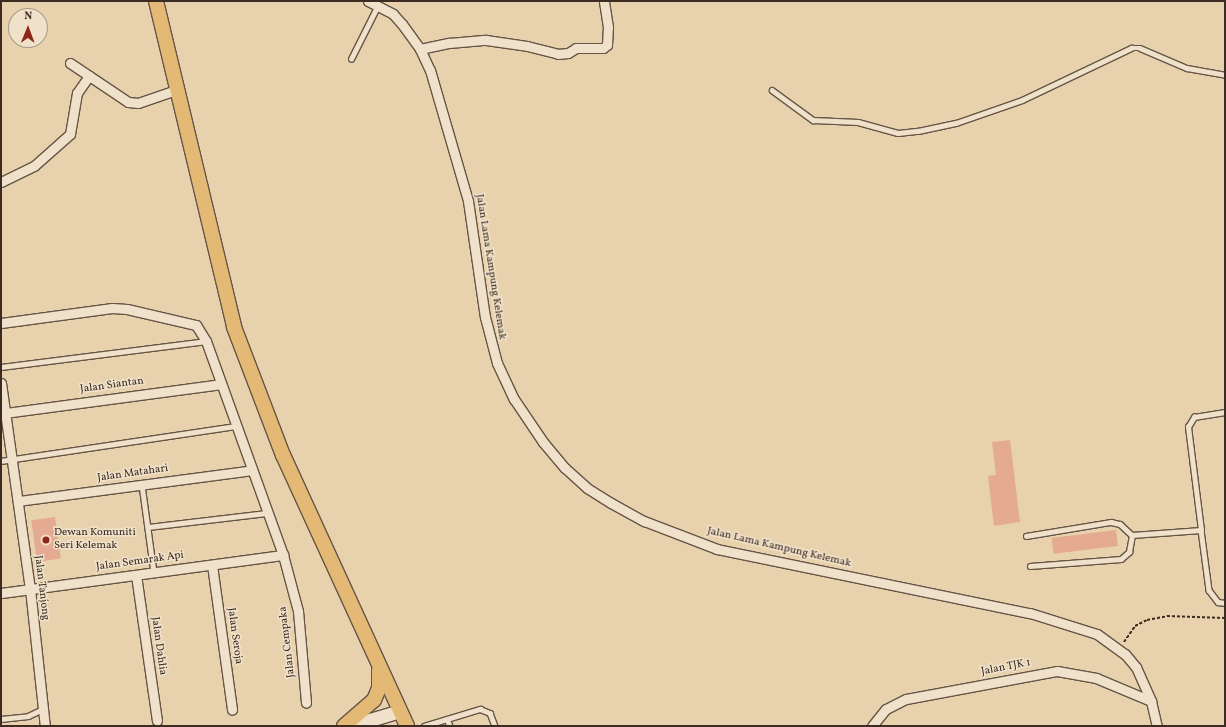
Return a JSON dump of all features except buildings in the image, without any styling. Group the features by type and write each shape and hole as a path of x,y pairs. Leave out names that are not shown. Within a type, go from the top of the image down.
{"main road":[{"path":"156,1 176,90 234,327 283,455 407,726"},
{"path":"344,726 374,700 380,688 379,664"}],"street":[{"name":"Jalan Lama Kampung Kelemak","path":"368,1 378,5 402,24 420,49 430,70 468,201 485,317 496,364 511,393 543,442 587,488 644,521 717,549 1030,613 1079,626 1097,634 1119,649 1136,667 1151,701 1157,726"},
{"path":"420,49 449,43 486,40 527,46 558,54 568,53 576,48 604,48 607,45 608,27 604,1"},
{"path":"70,63 128,102 138,103 176,90"},
{"path":"1,182 34,166 70,134 77,93 90,76"},
{"name":"Jalan Cempaka","path":"1,323 112,308 127,309 196,325 206,341 283,555 298,611 306,704"},
{"name":"Jalan Tanjong","path":"1,383 30,589 45,726"},
{"name":"Jalan Siantan","path":"5,413 221,384"},
{"name":"Jalan Matahari","path":"18,501 252,470"},
{"name":"Jalan Semarak Api","path":"1,593 283,555"},
{"name":"Jalan Seroja","path":"212,565 232,710"},
{"name":"Jalan Dahlia","path":"136,575 157,720"},
{"name":"Jalan TJK 1","path":"872,726 886,709 906,699 1058,671 1096,678 1151,701"},
{"path":"350,726 400,711"}],"lane":[{"path":"351,59 378,5"},
{"path":"772,90 813,120 858,122 898,132 918,131 956,122 1022,100 1131,48 1140,48 1187,68 1225,75"},
{"path":"1,367 206,341"},
{"path":"1225,412 1194,417 1188,427 1209,590 1218,602 1225,604"},
{"path":"1,461 236,426"},
{"path":"142,485 154,573"},
{"path":"148,527 268,513"},
{"path":"1026,536 1111,522 1120,524 1132,535 1201,530"},
{"path":"1030,566 1121,559 1129,552 1132,535"},
{"path":"1,718 28,716 43,709"},
{"path":"424,726 435,724 480,709 490,713 495,726"},
{"path":"447,719 450,726"}],"path":[{"path":"1119,649 1135,626 1147,620 1167,616 1225,618"}],"place":[{"name":"Dewan Komuniti Seri Kelemak","path":"46,540"}]}
